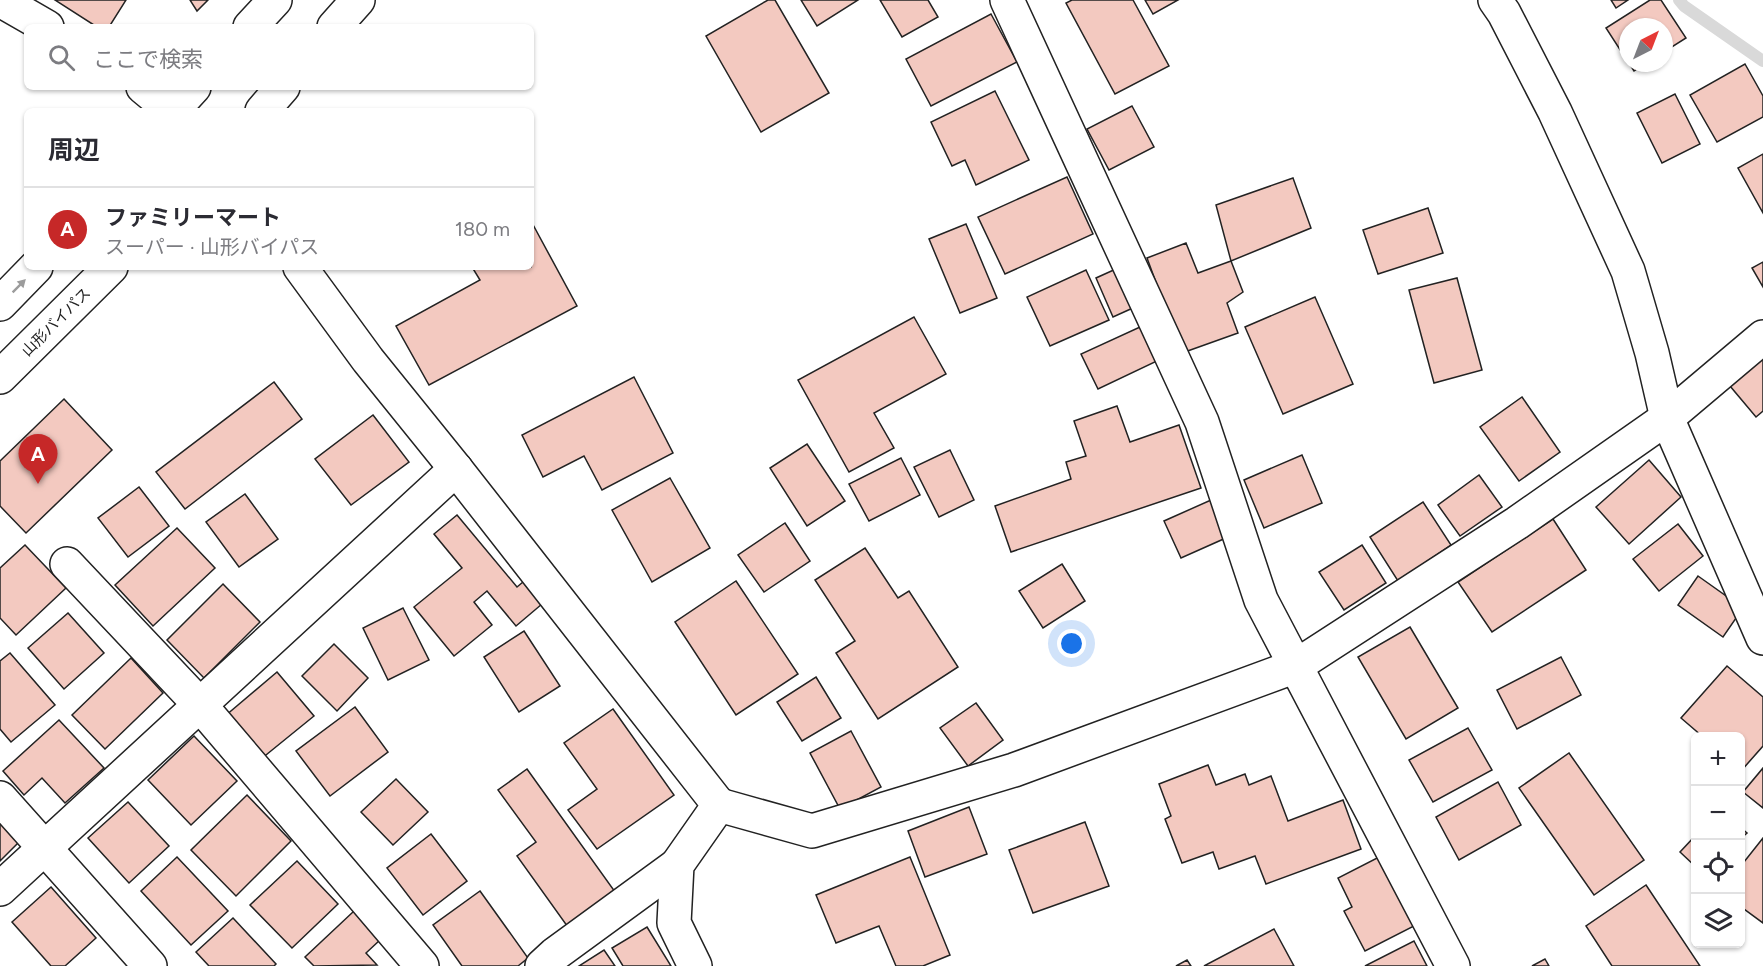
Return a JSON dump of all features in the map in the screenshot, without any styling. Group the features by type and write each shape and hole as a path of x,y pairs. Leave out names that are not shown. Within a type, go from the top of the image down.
{"main road":[{"path":"0,0 42,24"},
{"path":"253,24 275,0"},
{"path":"337,24 358,0"},
{"path":"1007,0 1202,422 1261,600 1453,966"},
{"path":"1495,0 1555,112 1628,271 1652,353 1667,418 1763,638"},
{"path":"147,90 168,108"},
{"path":"175,108 192,90"},
{"path":"265,108 280,90"},
{"path":"0,304 33,270"},
{"name":"山形バイパス","path":"0,377 108,270"},
{"path":"302,270 368,360 718,805 812,831 1014,770 1296,666 1517,523 1667,418 1763,337"},
{"path":"0,889 456,469"},
{"path":"68,564 200,705 417,964"},
{"path":"0,798 150,966"},
{"path":"542,966 555,954 677,865 718,805"},
{"path":"677,865 674,923 695,966"}],"building":[{"path":"55,0 126,0 111,24 92,24"},
{"path":"190,0 208,0 197,11"},
{"path":"768,0 775,0 829,93 761,132 706,36"},
{"path":"801,0 858,0 817,26"},
{"path":"880,0 928,0 938,17 902,37"},
{"path":"1072,0 1133,0 1169,66 1115,94 1066,3"},
{"path":"1145,0 1178,0 1153,14"},
{"path":"1611,0 1628,0 1616,8"},
{"path":"1650,0 1661,0 1673,18 1622,18"},
{"path":"991,14 1017,62 931,106 906,59"},
{"path":"1673,18 1686,38 1673,46"},
{"path":"1619,20 1619,48 1606,28"},
{"path":"1745,64 1763,96 1763,117 1717,142 1690,95"},
{"path":"995,91 1029,160 976,185 965,160 952,166 931,122"},
{"path":"1675,94 1700,144 1662,163 1637,113"},
{"path":"1132,106 1154,147 1109,170 1087,129"},
{"path":"1763,154 1763,213 1738,168"},
{"path":"1067,177 1093,234 1005,274 978,217"},
{"path":"1293,178 1311,228 1231,261 1216,205"},
{"path":"1428,208 1443,253 1378,274 1363,230"},
{"path":"966,224 997,298 960,313 929,239"},
{"path":"534,227 577,306 429,385 396,326 480,280 474,270 534,270"},
{"path":"1186,243 1198,273 1231,261 1243,292 1227,303 1238,333 1182,353 1147,258"},
{"path":"1763,262 1763,287 1752,268"},
{"path":"1118,268 1135,307 1113,317 1096,278"},
{"path":"1086,270 1109,320 1050,346 1027,297"},
{"path":"1457,278 1482,370 1434,383 1409,290"},
{"path":"1315,297 1353,384 1283,414 1245,327"},
{"path":"914,317 946,374 874,413 894,448 849,472 798,380"},
{"path":"1140,327 1157,361 1098,389 1081,354"},
{"path":"1763,358 1763,411 1756,417 1730,386"},
{"path":"634,377 673,453 602,490 584,456 543,477 522,435"},
{"path":"274,382 302,419 185,509 156,472"},
{"path":"1522,397 1560,452 1519,481 1480,427"},
{"path":"64,399 112,450 26,533 0,506 0,461"},
{"path":"1117,406 1130,442 1179,425 1201,488 1011,552 995,506 1071,479 1066,462 1086,456 1074,421"},
{"path":"373,415 409,462 351,505 315,459"},
{"path":"807,444 845,501 807,526 770,468"},
{"path":"950,450 974,500 939,517 914,467"},
{"path":"1302,455 1322,503 1264,528 1244,480"},
{"path":"901,458 920,495 869,521 849,484"},
{"path":"1649,460 1681,497 1629,544 1596,507"},
{"path":"1479,475 1502,507 1460,536 1438,505"},
{"path":"670,478 710,548 652,582 612,510"},
{"path":"139,487 169,526 128,557 98,518"},
{"path":"245,494 278,539 239,567 206,522"},
{"path":"1211,500 1228,537 1181,558 1164,521"},
{"path":"1423,502 1451,545 1398,581 1370,537"},
{"path":"457,515 517,587 523,582 542,604 516,626 487,591 474,602 492,625 454,656 414,607 462,568 434,534"},
{"path":"1553,519 1586,570 1492,632 1458,582"},
{"path":"785,523 810,561 764,592 738,555"},
{"path":"1678,524 1703,556 1659,591 1633,559"},
{"path":"177,528 215,568 153,626 115,585"},
{"path":"25,545 66,588 16,635 0,618 0,568"},
{"path":"1362,545 1386,583 1344,610 1319,572"},
{"path":"865,548 898,598 909,591 958,667 878,719 836,653 855,641 815,580"},
{"path":"1062,564 1085,601 1043,628 1019,591"},
{"path":"1698,576 1743,608 1723,637 1678,605"},
{"path":"736,581 798,674 736,715 675,622"},
{"path":"223,584 260,622 204,678 167,640"},
{"path":"403,608 429,660 388,680 363,628"},
{"path":"68,613 104,653 64,689 28,648"},
{"path":"1410,627 1458,708 1406,739 1358,657"},
{"path":"524,631 560,686 519,712 484,657"},
{"path":"334,644 368,678 337,711 302,676"},
{"path":"10,653 55,705 11,742 0,729 0,661"},
{"path":"1561,657 1581,695 1517,729 1497,690"},
{"path":"131,658 163,693 105,749 72,715"},
{"path":"1727,666 1763,697 1763,746 1745,766 1745,732 1697,732 1681,718"},
{"path":"277,672 314,716 261,759 225,716"},
{"path":"816,677 841,718 802,741 777,702"},
{"path":"976,703 1003,740 968,766 940,728"},
{"path":"355,707 388,752 330,796 296,751"},
{"path":"613,709 674,795 597,849 568,810 597,789 564,743"},
{"path":"59,720 104,768 65,803 42,778 24,795 3,771"},
{"path":"1468,728 1492,770 1433,802 1409,760"},
{"path":"851,731 881,787 840,809 810,753"},
{"path":"194,736 237,781 191,825 148,780"},
{"path":"1569,753 1644,860 1594,895 1519,788"},
{"path":"1208,765 1216,785 1245,774 1249,785 1271,776 1288,821 1343,800 1361,849 1266,884 1255,856 1219,869 1213,852 1182,863 1165,819 1171,816 1159,784"},
{"path":"1763,768 1763,808 1745,794 1745,790"},
{"path":"527,769 618,896 570,930 517,856 536,842 498,790"},
{"path":"396,779 428,812 393,845 361,812"},
{"path":"1498,782 1521,825 1459,860 1436,817"},
{"path":"247,795 291,841 236,896 191,850"},
{"path":"128,802 169,846 129,883 88,838"},
{"path":"969,807 987,854 925,877 908,831"},
{"path":"0,822 19,842 0,861"},
{"path":"1085,822 1109,886 1033,913 1009,850"},
{"path":"431,834 467,881 423,915 387,868"},
{"path":"1763,838 1763,923 1745,910 1745,861"},
{"path":"1691,840 1691,862 1680,852"},
{"path":"1381,856 1416,925 1365,951 1344,911 1352,907 1338,878"},
{"path":"177,857 228,911 191,945 141,891"},
{"path":"910,857 950,955 923,966 896,966 879,926 836,943 816,895"},
{"path":"297,861 338,904 292,948 250,905"},
{"path":"1646,885 1700,966 1612,966 1586,926"},
{"path":"51,887 96,938 65,966 51,966 12,922"},
{"path":"480,891 528,958 518,966 462,966 433,925"},
{"path":"354,911 380,940 366,953 377,965 314,966 305,957"},
{"path":"233,918 276,964 274,966 209,966 196,952"},
{"path":"647,927 671,966 623,966 612,948"},
{"path":"1274,929 1294,966 1204,966"},
{"path":"1414,941 1427,966 1365,966"},
{"path":"604,950 615,966 579,966"},
{"path":"1545,959 1549,966 1532,966"},
{"path":"1187,960 1191,966 1176,966"}],"waterway":[{"path":"1679,0 1684,6 1763,61"}],"place":[{"name":"ファミリーマート","path":"38,484"}]}
